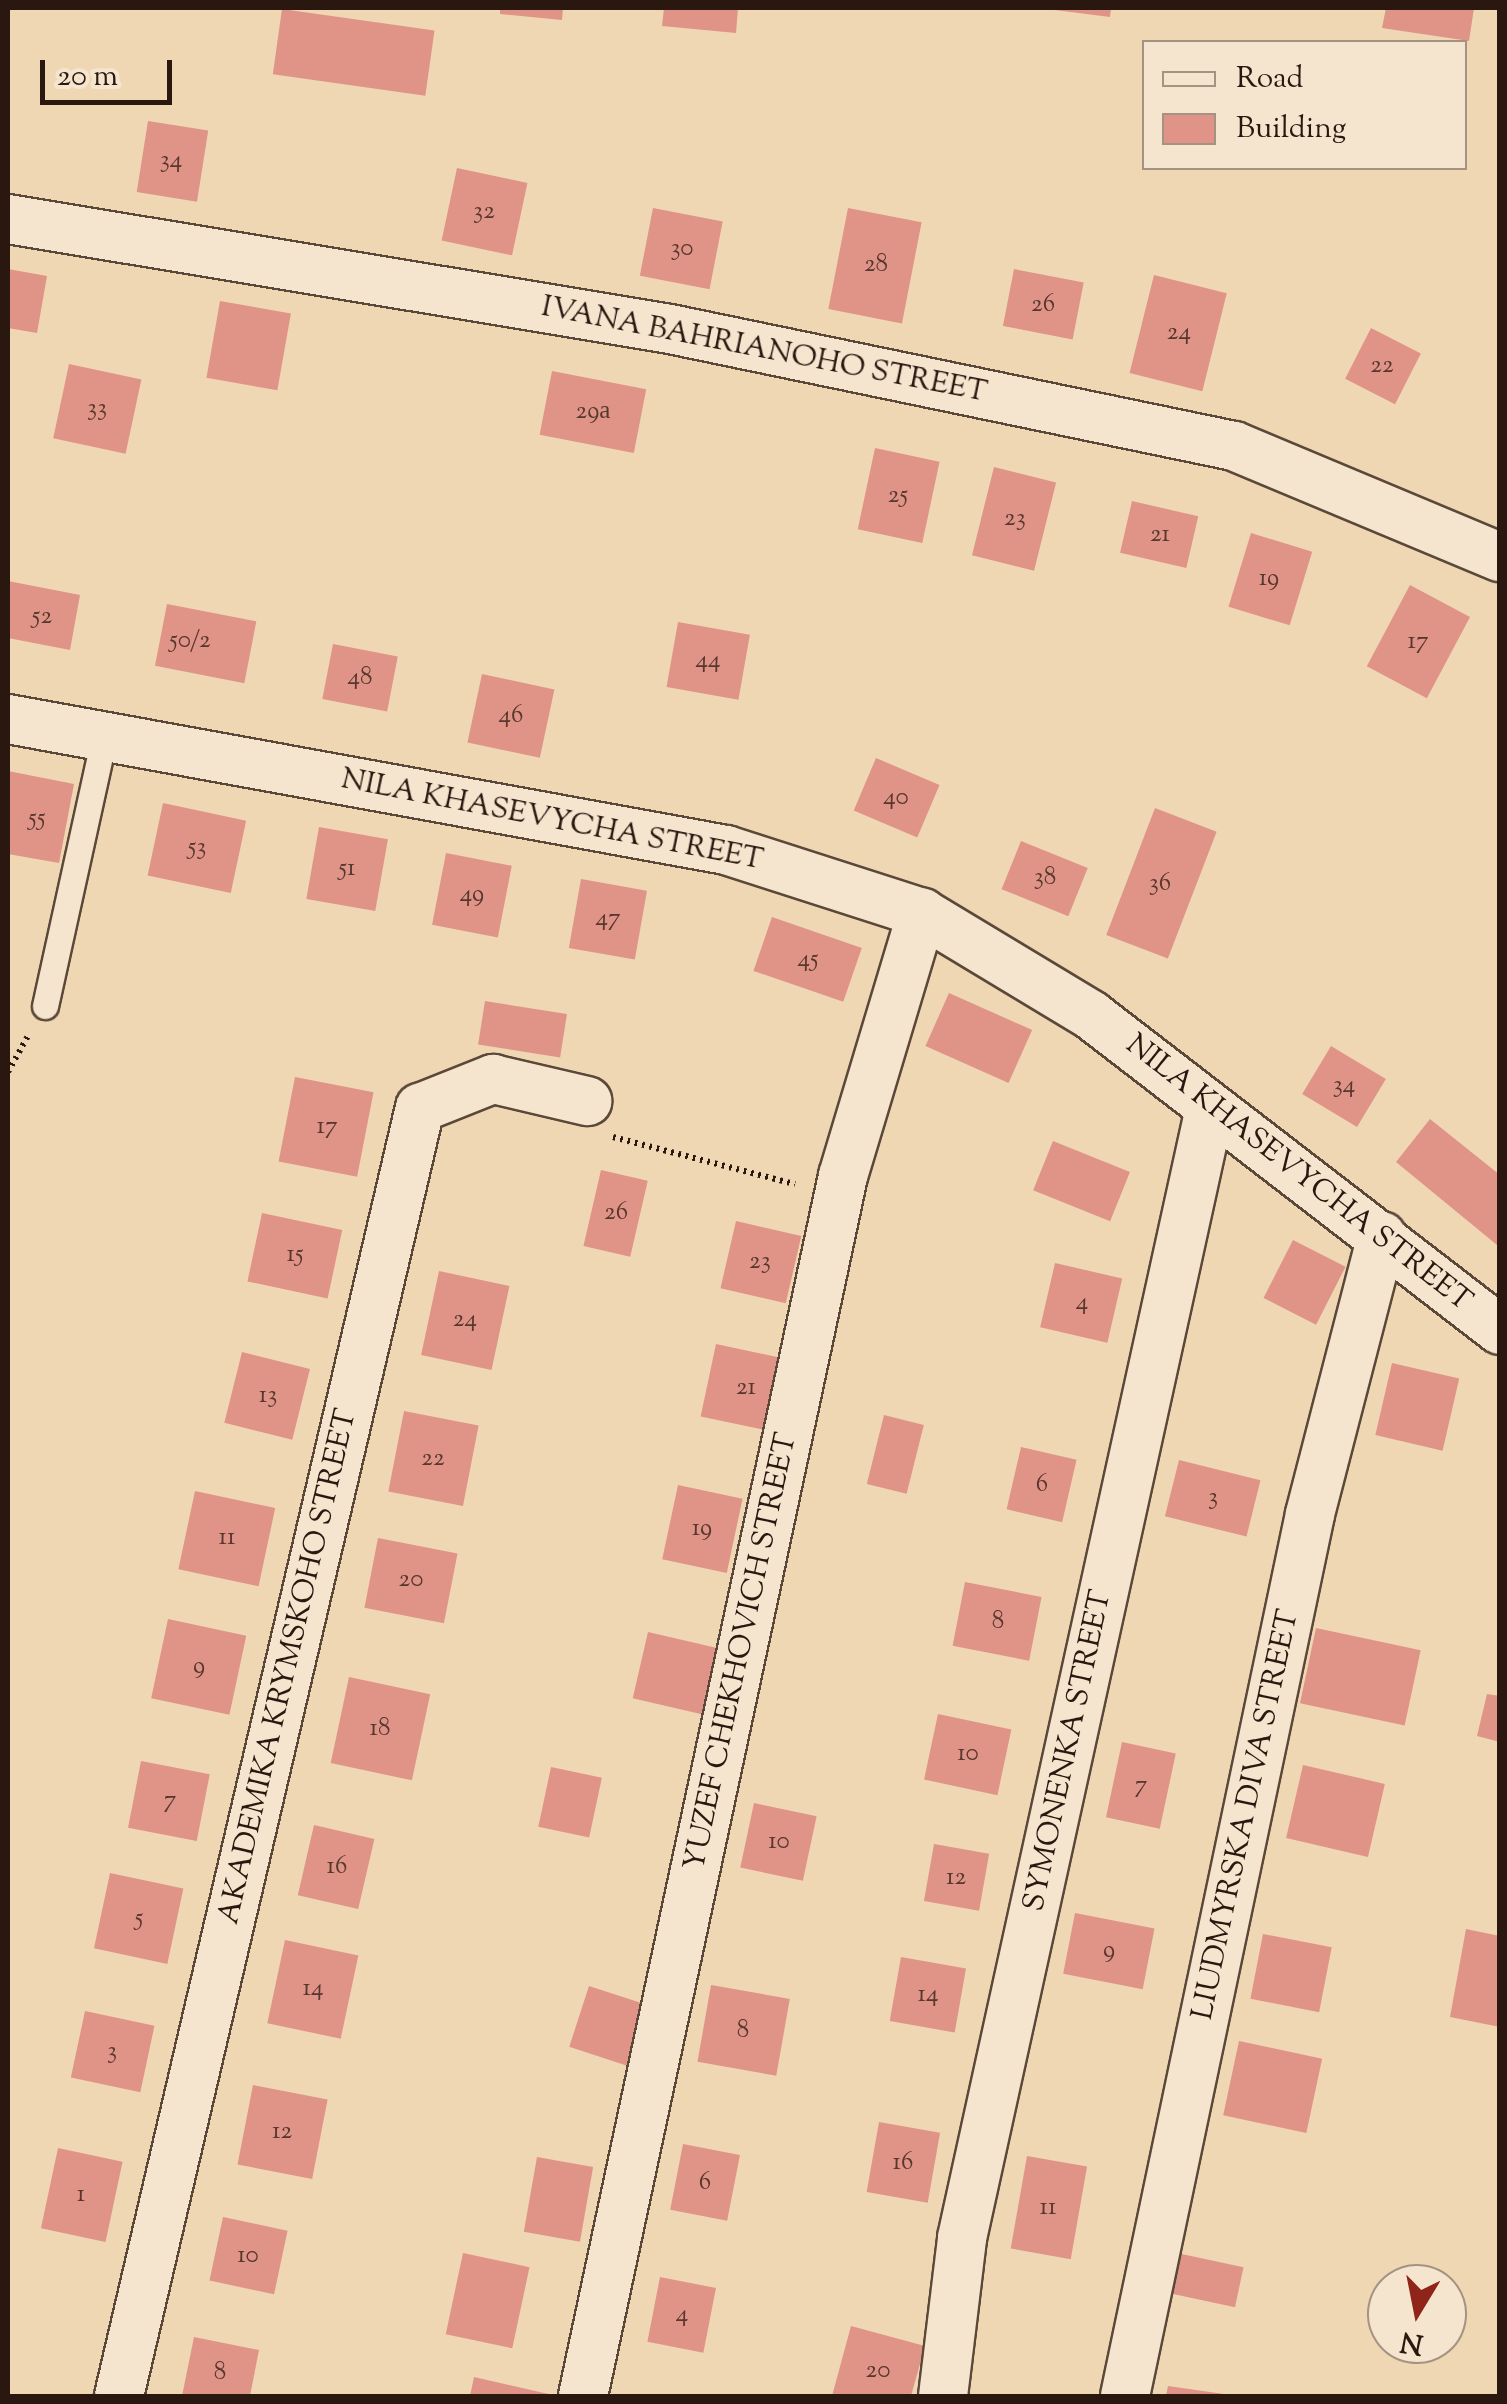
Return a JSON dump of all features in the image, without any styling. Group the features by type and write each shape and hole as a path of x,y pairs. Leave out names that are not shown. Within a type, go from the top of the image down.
{"street":[{"name":"IVANA BAHRIANOHO STREET","path":"8,219 670,329 1234,446 1500,557"},
{"name":"NILA KHASEVYCHA STREET","path":"8,719 726,850 922,913 1091,1015 1500,1330"},
{"name":"YUZEF CHEKHOVICH STREET","path":"583,2396 840,1194 922,913"},
{"name":"AKADEMIKA KRYMSKOHO STREET","path":"118,2396 420,1108 493,1079 588,1100"},
{"name":"SYMONENKA STREET","path":"942,2396 962,2238 1210,1108"},
{"name":"LIUDMYRSKA DIVA STREET","path":"1125,2396 1310,1514 1382,1236"}],"lane":[{"path":"45,1006 106,734"}],"path":[{"path":"588,1100 597,1132 840,1194"}],"building":[{"path":"500,8 563,8 562,20 500,14"},
{"path":"664,8 738,8 736,33 662,26"},
{"path":"1039,8 1111,8 1110,17"},
{"path":"1386,8 1474,8 1469,41 1382,28"},
{"path":"282,9 435,30 425,96 273,74"},
{"path":"148,121 208,131 197,202 137,192"},
{"path":"457,168 527,183 512,255 442,240"},
{"path":"653,208 723,222 710,289 640,276"},
{"path":"848,208 922,222 902,323 828,309"},
{"path":"8,269 47,276 37,333 8,328"},
{"path":"1014,269 1084,283 1073,339 1003,326"},
{"path":"1154,275 1227,293 1202,391 1130,373"},
{"path":"220,301 291,314 277,390 206,378"},
{"path":"1371,328 1421,353 1395,404 1345,379"},
{"path":"69,364 141,379 126,454 53,438"},
{"path":"552,371 646,389 634,453 540,435"},
{"path":"875,448 940,462 922,543 858,529"},
{"path":"994,467 1056,482 1034,571 972,555"},
{"path":"1132,501 1198,516 1186,568 1120,553"},
{"path":"1251,533 1312,552 1290,625 1228,607"},
{"path":"8,581 80,595 70,650 8,638"},
{"path":"1410,585 1470,617 1427,698 1367,666"},
{"path":"167,604 256,621 244,683 155,666"},
{"path":"678,622 750,635 738,700 667,687"},
{"path":"333,644 398,657 387,712 322,699"},
{"path":"482,674 554,689 540,758 467,742"},
{"path":"876,758 940,785 917,837 854,810"},
{"path":"8,771 74,784 59,863 8,854"},
{"path":"163,803 246,821 231,893 148,875"},
{"path":"1155,808 1217,832 1168,959 1106,935"},
{"path":"319,827 388,839 375,911 306,899"},
{"path":"1021,841 1088,868 1068,916 1002,889"},
{"path":"446,853 512,866 498,937 432,925"},
{"path":"581,879 647,891 635,960 569,948"},
{"path":"772,917 862,948 843,1002 753,971"},
{"path":"949,993 1032,1030 1009,1083 925,1046"},
{"path":"485,1001 567,1014 560,1057 478,1044"},
{"path":"1331,1046 1386,1079 1357,1127 1302,1094"},
{"path":"295,1077 374,1092 357,1177 279,1161"},
{"path":"1430,1119 1500,1175 1497,1245 1396,1162"},
{"path":"1053,1141 1130,1172 1110,1221 1033,1190"},
{"path":"601,1170 648,1181 630,1257 583,1246"},
{"path":"262,1213 342,1230 328,1299 247,1281"},
{"path":"736,1221 801,1236 786,1303 720,1288"},
{"path":"1293,1240 1346,1267 1316,1325 1263,1298"},
{"path":"1055,1263 1122,1279 1107,1343 1040,1327"},
{"path":"439,1271 509,1286 492,1370 421,1355"},
{"path":"716,1344 791,1360 776,1432 701,1416"},
{"path":"242,1352 310,1369 292,1440 224,1423"},
{"path":"1392,1363 1459,1379 1443,1451 1375,1435"},
{"path":"404,1411 479,1426 463,1506 388,1491"},
{"path":"884,1415 924,1425 907,1494 867,1484"},
{"path":"1021,1447 1077,1460 1062,1522 1007,1509"},
{"path":"1179,1460 1261,1480 1246,1537 1165,1516"},
{"path":"678,1485 743,1499 727,1573 662,1559"},
{"path":"195,1491 275,1508 259,1586 178,1569"},
{"path":"378,1538 458,1553 444,1623 364,1608"},
{"path":"965,1582 1042,1597 1029,1661 953,1646"},
{"path":"168,1619 246,1636 229,1715 151,1698"},
{"path":"1316,1628 1421,1650 1405,1726 1300,1703"},
{"path":"648,1632 718,1648 703,1714 633,1698"},
{"path":"349,1677 430,1694 412,1780 331,1763"},
{"path":"1487,1694 1500,1696 1500,1742 1477,1736"},
{"path":"938,1714 1011,1730 997,1795 924,1780"},
{"path":"1122,1742 1176,1753 1160,1829 1106,1817"},
{"path":"141,1761 210,1774 197,1841 128,1828"},
{"path":"1303,1765 1385,1784 1368,1857 1286,1838"},
{"path":"551,1767 602,1778 589,1837 538,1827"},
{"path":"754,1803 817,1816 803,1881 740,1868"},
{"path":"314,1825 374,1839 358,1909 298,1895"},
{"path":"934,1844 989,1854 979,1911 924,1901"},
{"path":"110,1873 183,1889 167,1964 94,1948"},
{"path":"1075,1913 1155,1928 1143,1989 1063,1974"},
{"path":"1466,1929 1500,1936 1500,2027 1450,2017"},
{"path":"1263,1934 1332,1947 1319,2012 1250,1999"},
{"path":"285,1940 358,1956 341,2039 267,2023"},
{"path":"901,1957 966,1968 955,2032 890,2021"},
{"path":"711,1985 790,1999 776,2076 697,2062"},
{"path":"589,1986 650,2006 630,2067 569,2047"},
{"path":"85,2011 154,2026 140,2092 71,2078"},
{"path":"1239,2041 1322,2059 1306,2133 1223,2115"},
{"path":"253,2085 328,2100 312,2179 238,2165"},
{"path":"879,2122 940,2133 928,2203 867,2192"},
{"path":"683,2144 740,2155 727,2221 670,2210"},
{"path":"58,2148 123,2162 106,2242 41,2228"},
{"path":"1027,2156 1087,2167 1071,2259 1011,2249"},
{"path":"537,2157 593,2167 580,2242 524,2232"},
{"path":"223,2217 288,2231 274,2294 209,2281"},
{"path":"463,2253 530,2267 512,2348 446,2334"},
{"path":"1177,2253 1244,2267 1235,2307 1168,2293"},
{"path":"660,2277 716,2288 703,2353 647,2342"},
{"path":"851,2326 925,2346 911,2396 832,2396"},
{"path":"194,2337 259,2350 250,2396 182,2396"},
{"path":"474,2377 553,2395 553,2396 470,2396"},
{"path":"1168,2386 1224,2394 1224,2396 1166,2396"}]}
